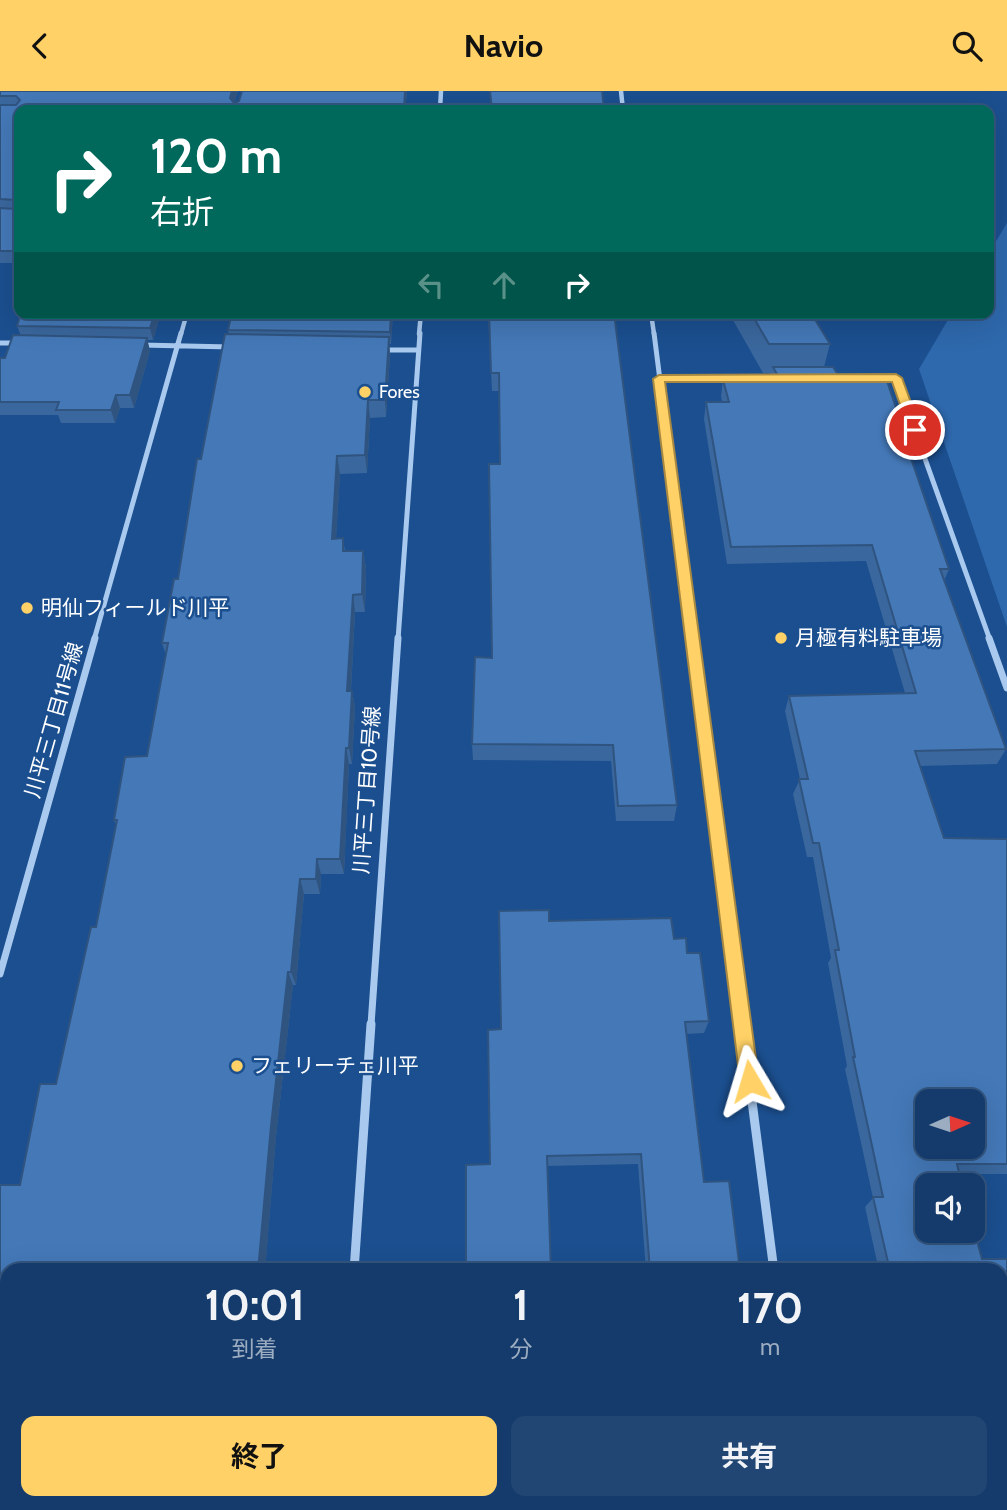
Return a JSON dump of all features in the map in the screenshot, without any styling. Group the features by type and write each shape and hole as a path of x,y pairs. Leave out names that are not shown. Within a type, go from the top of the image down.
{"street":[{"name":"川平三丁目11号線","path":"0,974 186,319"},
{"name":"川平三丁目10号線","path":"355,1263 420,319"},
{"path":"652,319 773,1263"},
{"path":"0,343 27,343"},
{"path":"138,345 245,347"},
{"path":"377,350 417,350"},
{"path":"659,379 791,378"},
{"path":"817,378 896,378 1007,688"}],"shaded area":[{"path":"1007,223 1007,627 919,369 948,319 994,319 994,245"}],"building":[{"path":"0,91 232,91 230,98 234,103 239,101 242,91 405,91 404,105 16,105 20,100 16,96 0,96"},
{"path":"490,91 602,91 603,105 491,105"},
{"path":"0,105 14,105 14,200 0,199"},
{"path":"0,208 14,209 14,251 0,251"},
{"path":"19,319 153,319 150,328 17,326"},
{"path":"231,319 391,319 390,332 228,330"},
{"path":"489,319 615,319 677,805 618,806 613,745 472,744 475,657 492,658 489,464 500,464 499,373 491,373"},
{"path":"754,319 815,319 830,344 769,344"},
{"path":"225,334 389,337 385,400 368,400 365,455 337,456 332,539 343,538 343,551 363,551 362,594 353,595 347,691 352,691 340,859 317,859 316,879 300,879 271,1126 259,1263 0,1263 0,1185 20,1185 40,1084 56,1084 91,927 96,927 117,820 114,820 125,757 147,756 168,643 162,643 174,579 178,579 197,459 201,459"},
{"path":"13,335 147,338 130,395 116,395 111,410 56,410 59,402 0,402 0,358 5,358"},
{"path":"773,367 833,367 842,381 887,381 949,569 940,569 1006,749 915,751 944,838 1007,839 1007,1164 957,1164 959,1173 915,1173 915,1243 978,1243 982,1259 1007,1259 1007,1263 888,1263 873,1197 883,1197 853,1057 835,950 839,950 819,843 813,843 799,779 808,779 789,696 916,693 872,545 731,547 706,402 729,402 723,380 779,378"},
{"path":"549,910 549,921 671,918 674,939 686,938 687,953 700,953 709,1021 685,1022 704,1182 729,1181 739,1263 649,1263 641,1154 547,1156 551,1263 466,1263 466,1165 490,1164 488,1030 501,1029 499,911"}],"place":[{"name":"Fores","path":"365,392"},
{"name":"明仙フィールド川平","path":"27,608"},
{"name":"月極有料駐車場","path":"781,638"},
{"name":"フェリーチェ川平","path":"237,1066"}],"route":[{"path":"750,1081 659,379 896,378 915,430"}]}
